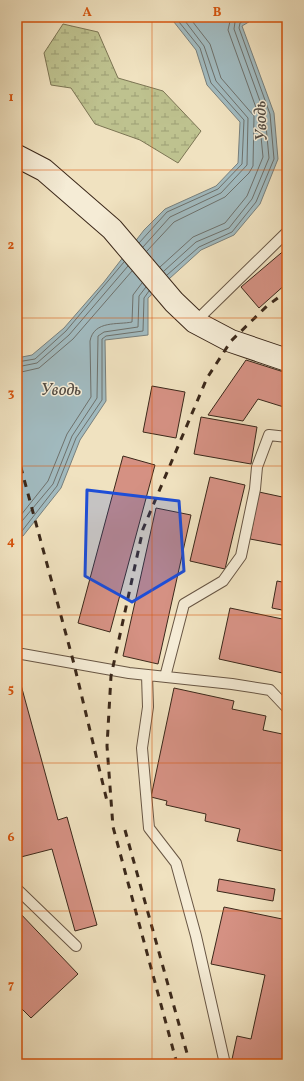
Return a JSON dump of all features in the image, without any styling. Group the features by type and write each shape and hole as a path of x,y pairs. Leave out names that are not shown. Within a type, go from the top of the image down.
{"main road":[{"path":"17,156 44,170 112,229 174,302 195,322 230,342 287,360"}],"lane":[{"path":"195,322 287,232"},
{"path":"165,677 184,604 223,581 241,556 255,489 257,467 269,435 287,437"},
{"path":"17,655 22,654 147,675 232,684 270,690 287,708"},
{"path":"147,675 148,707 142,748 149,828 176,863 196,936 225,1064"},
{"path":"17,889 76,946"}],"highlighted area":[{"path":"87,490 179,501 184,571 132,602 85,576"}],"green space":[{"path":"63,24 98,32 118,78 163,91 201,131 178,163 140,140 95,124 71,88 51,85 44,53"}],"water":[{"name":"Уводь","path":"170,17 257,17 242,26 274,113 278,159 260,204 234,235 201,250 148,298 148,335 105,340 106,401 80,440 61,488 23,536 17,536 17,358 32,355 64,328 104,282 144,230 165,209 216,186 238,163 240,122 207,85 196,50"}],"building":[{"path":"287,248 287,283 259,308 241,287"},
{"path":"246,360 287,373 287,408 258,399 243,421 208,415"},
{"path":"152,386 185,392 176,438 143,432"},
{"path":"201,417 257,427 251,464 194,454"},
{"path":"123,456 155,465 110,632 78,623"},
{"path":"210,477 245,485 225,569 190,561"},
{"path":"259,492 287,498 287,546 250,539"},
{"path":"156,508 191,515 158,664 123,656"},
{"path":"277,581 287,583 287,611 272,608"},
{"path":"230,608 287,620 287,674 219,659"},
{"path":"21,685 58,820 67,817 97,925 75,931 52,849 17,858 17,686"},
{"path":"174,688 234,701 232,709 266,716 263,730 287,735 287,852 237,841 240,829 205,821 206,814 166,805 167,801 151,797"},
{"path":"219,879 275,889 273,901 217,891"},
{"path":"224,907 287,920 287,1064 231,1064 237,1036 251,1039 265,975 211,964"},
{"path":"17,910 78,974 31,1018 17,1004"}],"railway":[{"path":"177,1064 113,827 107,746 111,676 143,529 207,378 231,341 267,306 287,291"},
{"path":"17,453 74,664 107,801"},
{"path":"125,830 190,1064"}]}
